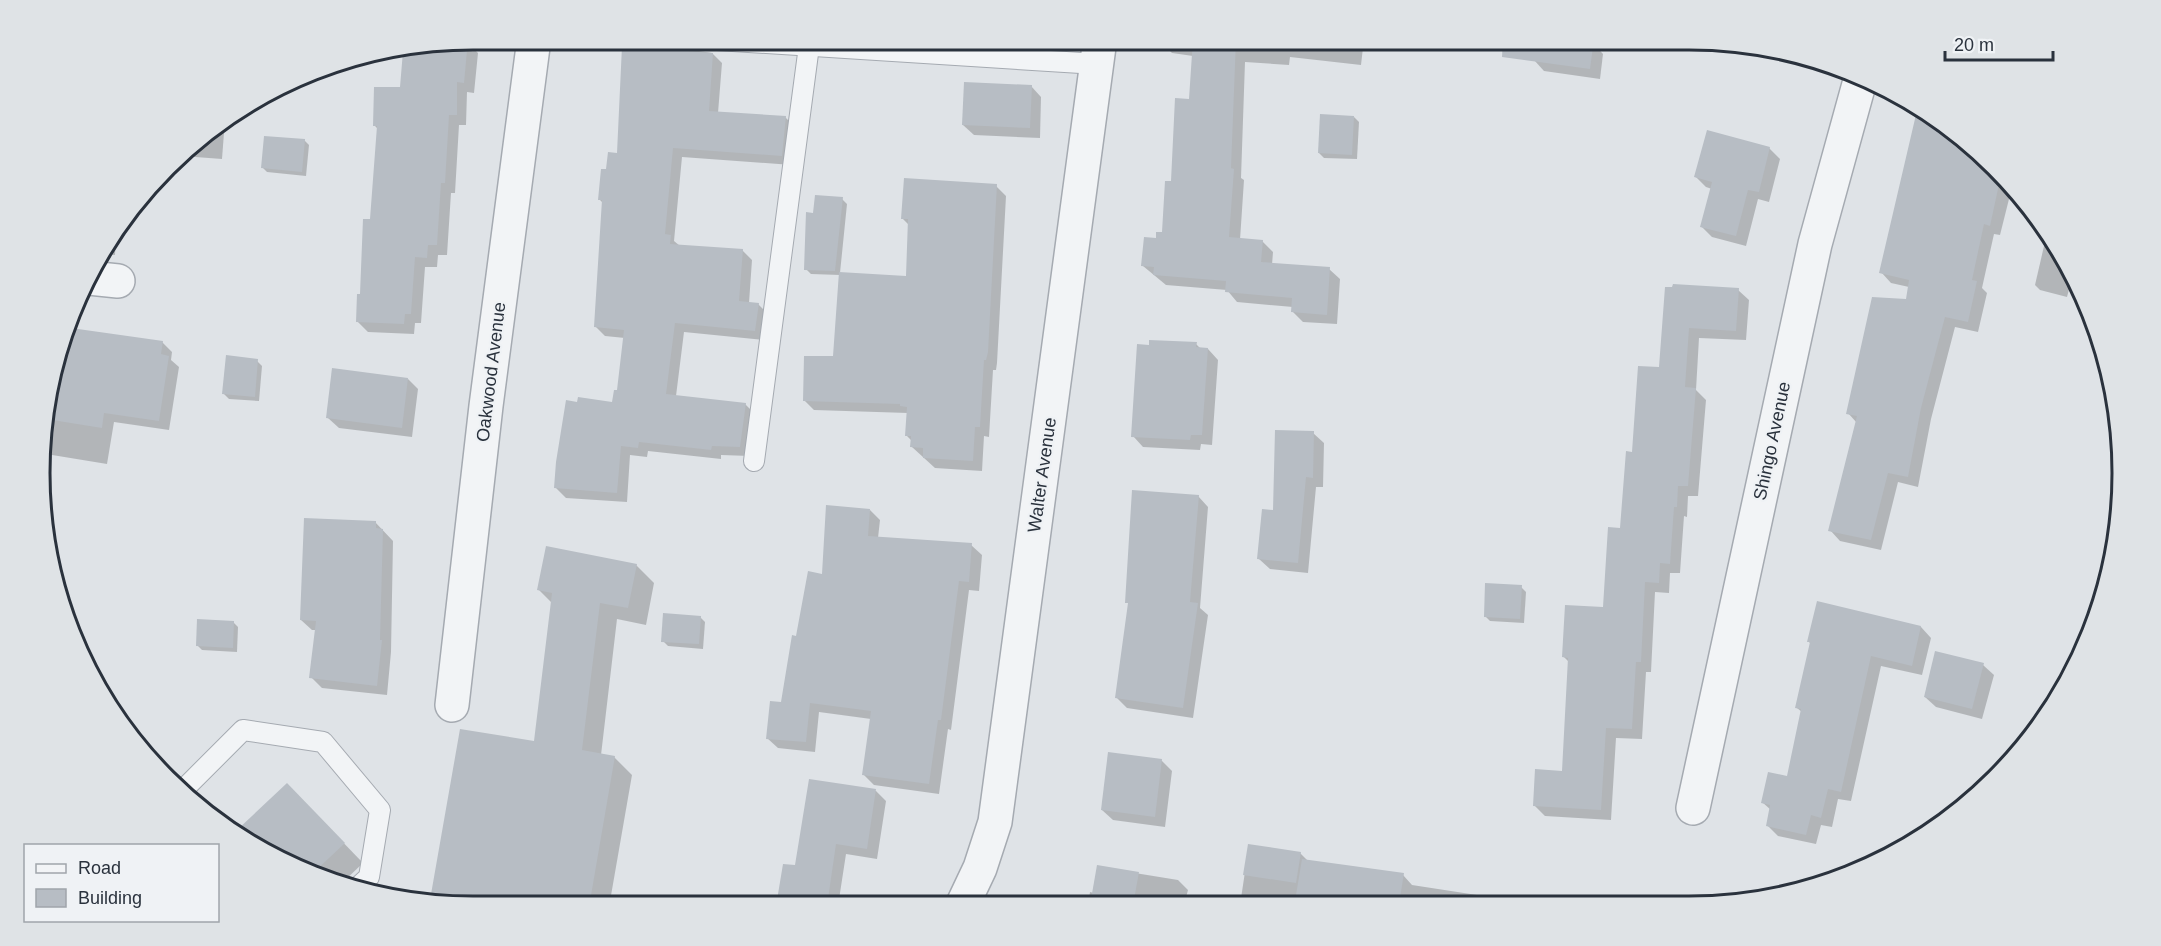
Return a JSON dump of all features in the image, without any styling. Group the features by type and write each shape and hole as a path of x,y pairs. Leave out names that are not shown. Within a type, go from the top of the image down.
{"street":[{"name":"Oakwood Avenue","path":"452,705 486,406 533,50"},
{"name":"Walter Avenue","path":"967,896 980,868 995,822 1099,52"},
{"name":"Shingo Avenue","path":"1693,808 1815,244 1859,86"}],"lane":[{"path":"754,461 808,50"},
{"path":"1002,50 1099,52"},
{"path":"188,785 243,730 323,742 380,810 369,877 363,882"}],"building":[{"path":"445,50 467,50 464,83 457,82 457,115 449,115 445,183 441,183 437,245 428,245 427,258 415,257 411,314 405,314 404,324 356,322 357,294 360,294 363,219 370,219 377,126 373,126 374,87 400,87 403,56"},
{"path":"622,50 713,53 709,111 786,116 782,156 673,148 665,234 671,235 670,244 743,249 739,301 759,303 755,331 675,323 666,394 746,403 740,447 712,446 711,450 639,442 638,448 621,446 617,493 554,488 566,400 577,402 578,397 612,402 614,390 617,390 624,330 594,327 602,200 598,200 601,169 606,169 608,152 617,153"},
{"path":"1192,50 1236,50 1231,168 1234,169 1229,237 1263,240 1261,262 1330,267 1327,315 1291,312 1292,298 1225,292 1226,281 1153,275 1154,267 1141,266 1144,237 1156,238 1156,232 1162,232 1165,181 1171,181 1175,98 1189,99"},
{"path":"1502,50 1593,50 1590,69 1502,57"},
{"path":"964,82 1032,85 1030,128 962,125"},
{"path":"1320,114 1354,116 1352,155 1318,153"},
{"path":"1916,116 1946,137 1999,186 1990,226 1984,224 1972,280 1977,281 1968,322 1945,317 1921,408 1908,477 1888,473 1871,540 1828,531 1857,416 1846,414 1872,297 1906,299 1909,280 1879,273"},
{"path":"1707,130 1770,147 1759,192 1748,190 1736,236 1700,227 1712,182 1694,177"},
{"path":"264,136 305,139 302,172 261,168"},
{"path":"904,178 997,184 988,352 984,360 980,427 975,427 973,461 923,458 923,448 910,447 911,436 905,436 907,407 900,406 900,404 803,401 804,356 833,356 839,272 906,276 908,219 901,219"},
{"path":"815,195 843,197 835,271 804,270 806,212 813,213"},
{"path":"1673,284 1739,288 1736,331 1689,328 1685,387 1696,388 1688,486 1678,486 1677,507 1674,507 1670,564 1660,563 1659,583 1645,582 1641,662 1636,662 1632,729 1606,728 1601,810 1533,806 1535,769 1562,771 1568,658 1562,657 1565,605 1603,607 1608,527 1620,528 1626,451 1632,452 1638,366 1659,367 1665,287 1672,287"},
{"path":"75,328 163,341 161,354 169,356 159,421 104,413 102,428 53,420 64,363"},
{"path":"1149,340 1197,342 1196,347 1208,348 1202,435 1191,435 1190,440 1131,437 1137,344 1149,345"},
{"path":"226,355 258,359 255,397 222,394"},
{"path":"332,368 408,378 402,428 326,418"},
{"path":"1275,430 1314,431 1313,478 1306,477 1298,563 1257,559 1262,509 1273,510"},
{"path":"1132,490 1199,495 1190,602 1198,603 1183,708 1115,698 1128,603 1125,603"},
{"path":"826,505 870,509 868,536 972,543 969,582 959,581 941,720 938,720 929,784 862,775 871,711 810,703 806,742 766,739 770,701 781,702 792,635 796,636 808,571 822,574"},
{"path":"304,518 376,521 376,528 383,529 380,640 382,640 377,686 309,678 316,621 300,620"},
{"path":"546,546 637,564 628,608 600,603 582,750 615,756 591,896 431,894 460,729 534,741 552,593 537,590"},
{"path":"1485,583 1522,585 1520,619 1484,617"},
{"path":"1817,601 1921,626 1912,666 1871,656 1841,792 1828,789 1821,818 1811,815 1806,835 1766,826 1770,805 1761,803 1768,772 1787,776 1801,709 1795,708"},
{"path":"663,613 701,616 699,644 661,642"},
{"path":"197,619 234,621 233,648 196,646"},
{"path":"1935,651 1984,663 1972,709 1924,697"},
{"path":"1108,752 1162,759 1155,817 1101,810"},
{"path":"809,779 876,789 867,849 836,844 828,896 778,896 783,864 795,865"},
{"path":"287,783 345,843 319,867 286,853 241,827"},
{"path":"1248,844 1301,852 1296,883 1243,875"},
{"path":"1302,859 1404,873 1400,896 1296,895"},
{"path":"1097,865 1139,872 1135,896 1092,896"}]}
